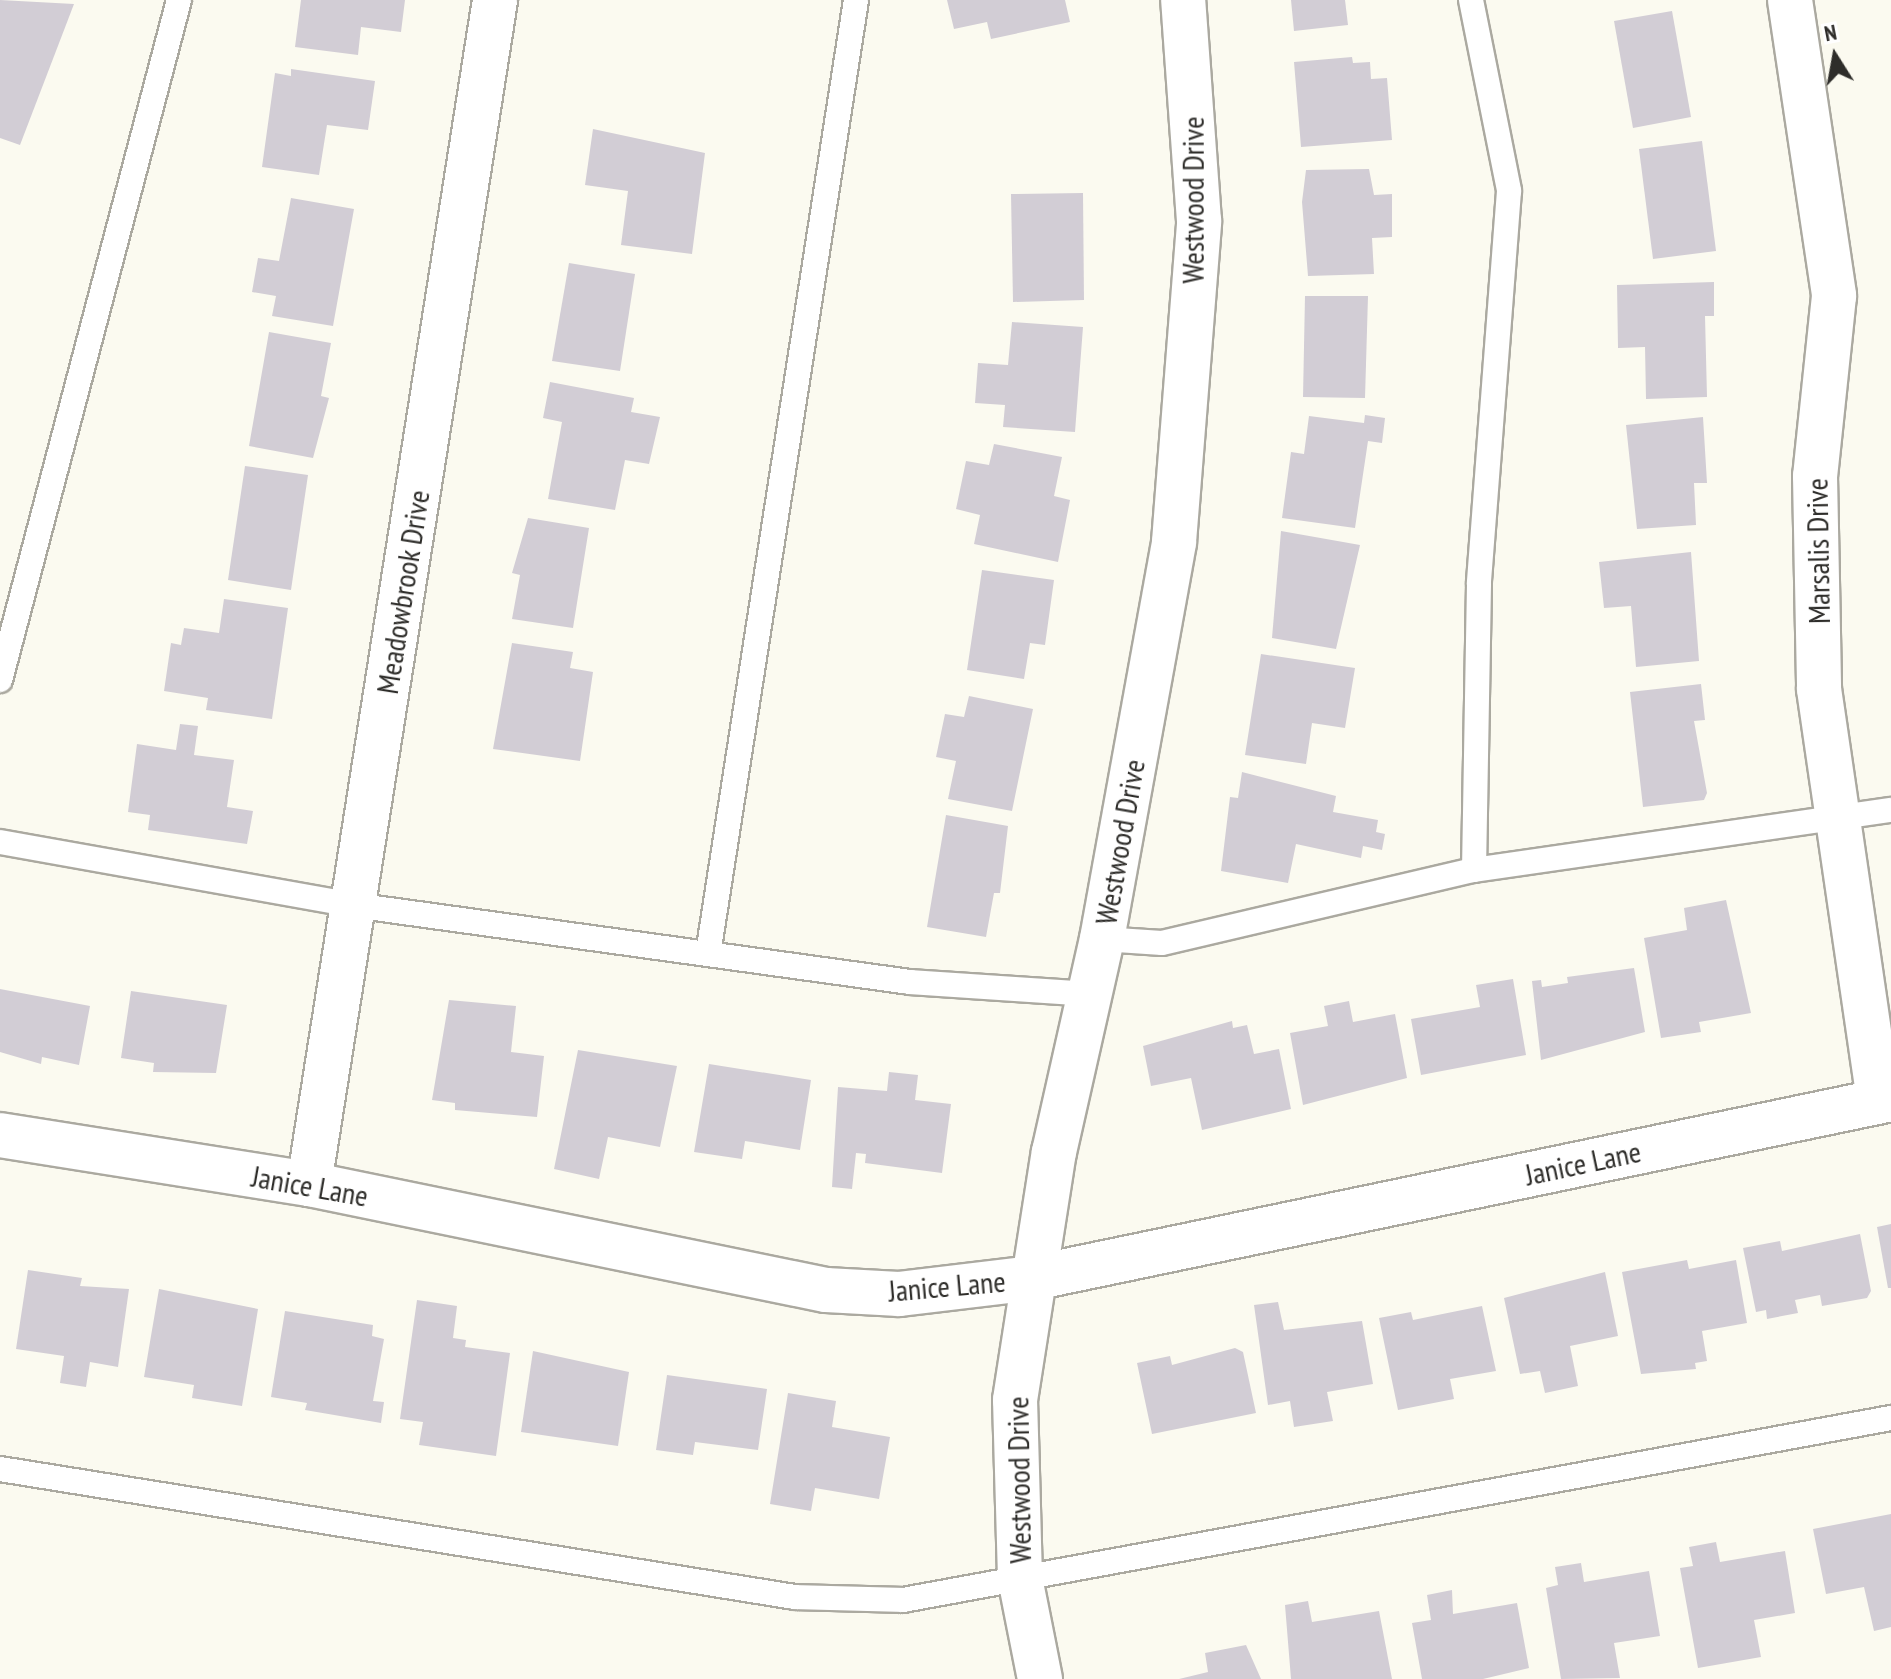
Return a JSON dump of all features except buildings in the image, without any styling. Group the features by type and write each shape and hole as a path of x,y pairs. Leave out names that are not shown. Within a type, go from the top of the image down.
{"street":[{"name":"Meadowbrook Drive","path":"309,1184 495,0"},
{"name":"Westwood Drive","path":"1040,1679 1020,1578 1015,1400 1033,1278 1102,939 1174,542 1188,394 1199,221 1183,0"},
{"name":"Marsalis Drive","path":"1790,0 1834,296 1815,476 1819,689 1835,821 1885,1100"},
{"name":"Janice Lane","path":"0,1135 309,1184 826,1290 899,1294 1033,1278 1885,1100"}],"lane":[{"path":"0,680 179,0"},
{"path":"708,954 856,0"},
{"path":"1471,0 1509,191 1479,584 1474,870"},
{"path":"1102,939 1162,943 1474,870 1835,821 1891,810"},
{"path":"0,842 353,905 910,982 1090,994"},
{"path":"0,1469 795,1597 903,1600 1891,1418"}]}
